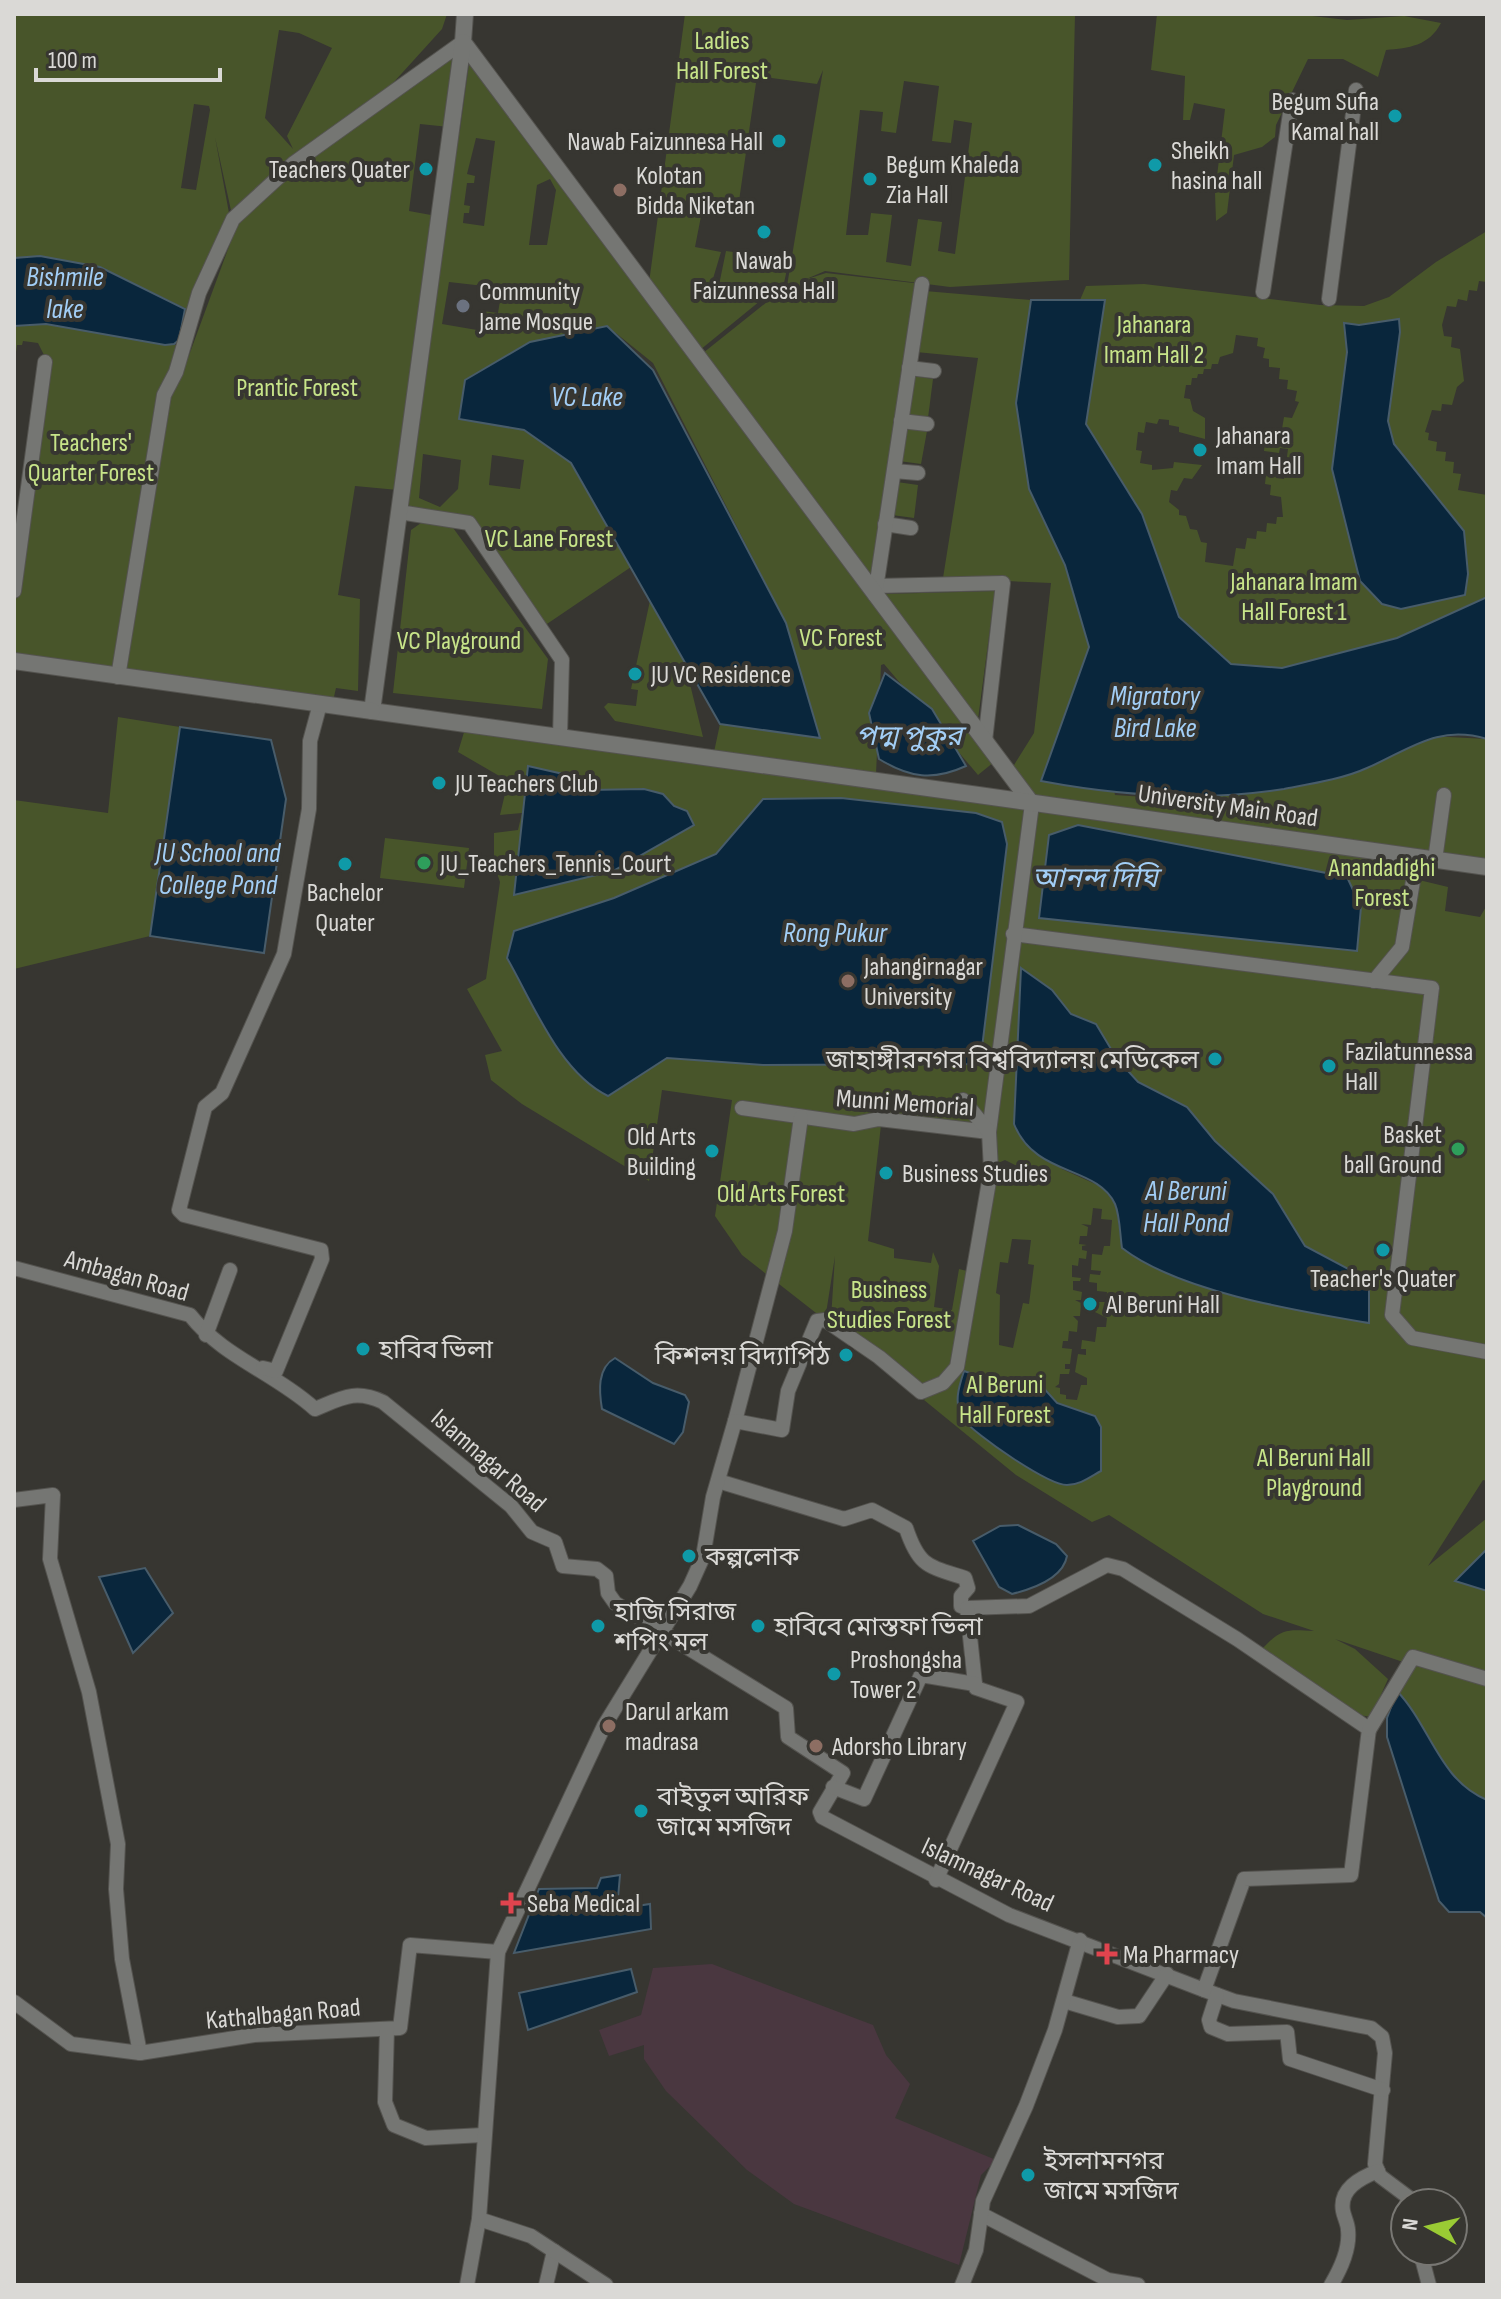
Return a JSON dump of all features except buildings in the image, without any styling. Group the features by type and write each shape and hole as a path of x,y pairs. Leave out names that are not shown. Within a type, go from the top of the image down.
{"street":[{"path":"372,711 465,14"},
{"path":"118,677 164,395 176,372 199,293 233,219 294,163 463,42"},
{"path":"463,42 1032,804"},
{"path":"1329,299 1356,90"},
{"path":"1263,292 1292,100"},
{"path":"875,590 922,284"},
{"path":"14,591 45,362"},
{"path":"909,368 934,371"},
{"path":"901,421 927,424"},
{"path":"894,471 918,473"},
{"path":"399,512 469,523 562,660 560,737"},
{"path":"885,524 911,528"},
{"path":"875,590 1003,583 985,741"},
{"name":"University Main Road","path":"14,661 1487,867"},
{"path":"251,1366 276,1371 322,1259 321,1250 184,1215 179,1210 205,1107 222,1093 284,954 309,809 310,741 320,704"},
{"path":"1435,860 1444,795"},
{"name":"Munni Memorial","path":"742,1108 854,1124 879,1119 989,1132 1032,804"},
{"path":"1374,981 1402,947 1417,857"},
{"path":"1013,934 1432,988 1392,1315 1412,1338 1487,1352"},
{"path":"735,1421 782,1430 788,1391 817,1321 825,1320 868,1349 921,1392 943,1383 957,1367 991,1170 989,1132 963,1100"},
{"path":"467,2285 479,2219 498,1952 604,1726 663,1634 703,1557 718,1481 785,1231 801,1117"},
{"path":"206,1335 230,1270"},
{"name":"Ambagan Road","path":"16,1273 190,1315 206,1335 233,1350 242,1362 289,1385 315,1409 345,1397 365,1394 383,1402"},
{"name":"Islamnagar Road","path":"383,1402 511,1506 532,1532 555,1542 563,1566 597,1569 606,1576 608,1593 615,1603 786,1708 788,1737 843,1773 820,1812 822,1817 936,1880 1009,1915 1210,1993 1371,2028 1382,2037 1385,2069 1375,2164 1378,2171"},
{"path":"718,1481 844,1519 872,1510 906,1528 915,1555 933,1567 965,1578 968,1588 961,1596 961,1606 967,1608 1029,1606 1107,1565 1123,1569 1237,1639 1369,1730"},
{"path":"14,1500 53,1495 50,1559 89,1692 118,1844 116,1889 122,1959 140,2053"},
{"path":"936,1880 1017,1702 976,1688 967,1608"},
{"path":"1383,2090 1290,2059 1287,2032 1228,2034 1211,2027 1210,1993 1244,1879 1351,1875 1369,1730 1413,1657 1487,1679"},
{"path":"833,1787 864,1799 921,1675 975,1684"},
{"path":"962,2285 976,2250 981,2214 990,2184 1026,2106 1064,2001 1080,1940"},
{"name":"Kathalbagan Road","path":"14,2002 71,2044 140,2053 254,2035 400,2028 410,1945 498,1952"},
{"path":"1064,2001 1118,2017 1139,2016 1167,1974"},
{"path":"387,2029 385,2102 394,2125 426,2138 483,2135"},
{"path":"1331,2285 1340,2269 1349,2230 1342,2207 1347,2190 1358,2179 1378,2171 1397,2187"},
{"path":"981,2214 1108,2280 1138,2285"},
{"path":"479,2219 531,2236 606,2285"},
{"path":"546,2285 554,2251"}],"shaded area":[{"path":"712,1964 873,2025 886,2055 910,2084 895,2118 996,2160 981,2175 959,2265 794,2204 747,2170 666,2091 644,2059 644,2045 609,2056 599,2030 641,2015 653,1968"}],"green space":[{"name":"Prantic Forest","path":"14,14 447,14 442,29 383,94 232,215 215,137 229,213 185,316 185,308 82,264 38,257 14,258","holes":["279,30 299,33 332,48 287,136 293,149 265,118","194,104 209,106 210,110 196,190 181,188"]},
{"name":"Ladies Hall Forest","path":"685,14 1075,14 1069,280 950,287 825,271 804,280 826,273 922,284 875,595 698,357 787,286 823,70 817,84 757,76 739,201 728,207 703,206 695,247 721,252 709,292 760,301 700,350 649,283","holes":["904,81 939,86 932,141 951,143 954,120 972,123 955,254 938,251 942,222 918,219 911,266 886,262 892,215 871,213 868,235 846,235 860,110 883,112 881,131 896,133"]},
{"path":"1157,14 1295,14 1347,20 1404,16 1441,23 1424,41 1410,47 1386,50 1378,77 1343,59 1308,59 1276,125 1275,137 1262,147 1234,155 1227,213 1216,221 1215,193 1225,109 1194,103 1190,120 1183,120 1185,76 1151,70"},
{"name":"Prantic Forest","path":"459,50 449,127 420,124 409,211 431,215 398,490 355,486 338,595 360,599 358,691 336,688 333,701 123,675 161,407 181,377 238,222 299,167"},
{"path":"469,64 994,762 978,775 884,664 881,665 876,774 714,752 720,724 819,738 786,623 653,363 607,326 530,342 466,380 459,419 524,430 571,463 631,567 541,628 469,523 404,513 455,130 460,130","holes":["476,138 495,141 484,226 463,223 464,213 469,213 470,206 464,205 467,183 474,183 475,176 467,174","550,179 556,190 547,245 529,245 537,185","449,282 502,288 498,313 482,311 477,330 442,324","423,454 461,460 458,489 440,507 419,498","492,455 524,460 520,489 489,485"]},
{"path":"1487,231 1487,282 1479,281 1477,291 1469,290 1467,301 1458,299 1456,307 1447,306 1442,325 1444,336 1452,337 1451,347 1460,349 1464,381 1457,387 1452,405 1442,404 1441,411 1432,410 1425,432 1429,433 1428,440 1437,442 1436,451 1446,452 1445,461 1454,462 1453,473 1461,474 1458,490 1487,495 1487,597 1397,638 1282,668 1231,665 1179,618 1142,514 1086,424 1105,301 1080,300 1086,286 1144,284 1320,305 1364,306 1389,297 1436,262","holes":["1399,320 1388,421 1394,444 1464,531 1332,469 1347,352","1236,335 1258,338 1257,346 1265,348 1263,358 1269,359 1269,367 1280,368 1279,379 1288,380 1287,389 1297,391 1295,401 1299,402 1292,418 1284,417 1282,429 1271,428 1269,443 1265,443 1264,451 1279,453 1280,448 1288,449 1284,479 1276,478 1273,469 1263,468 1262,473 1266,474 1265,484 1271,485 1270,495 1281,497 1283,517 1277,517 1276,524 1267,523 1266,532 1257,531 1256,539 1247,538 1245,549 1236,548 1233,566 1205,562 1207,543 1201,542 1197,530 1190,529 1186,516 1179,515 1179,510 1169,502 1171,490 1177,491 1184,478 1192,479 1202,465 1174,462 1173,468 1152,470 1152,465 1140,463 1142,451 1136,450 1138,432 1144,433 1146,422 1157,424 1159,419 1169,420 1169,425 1179,427 1179,432 1205,439 1205,418 1193,411 1190,399 1184,398 1186,385 1191,385 1192,378 1203,374 1204,369 1218,364 1220,357 1233,353"]},
{"path":"726,251 789,260 784,283 767,297 718,290"},
{"path":"925,291 1031,300 1016,403 1029,489 1065,565 1089,648 1115,795 1159,798 1283,789 1364,770 1429,736 1487,739 1487,862 1417,857 1402,947 1375,980 1436,985 1383,976 1408,945 1419,880 1448,887 1445,911 1480,917 1487,905 1487,1481 1483,1480 1428,1566 1487,1518 1487,1800 1471,1792 1446,1767 1397,1691 1409,1664 1335,1639 1355,1649 1388,1679 1371,1717 1359,1715 1263,1648 1287,1631 1314,1631 1263,1614 1109,1515 1092,1522 1016,1475 924,1400 940,1385 921,1392 831,1319 835,1256 825,1320 742,1255 715,1216 732,1100 662,1090 649,1181 522,1104 491,1080 485,1055 502,1051 467,989 486,979 500,882 494,864 494,833 518,830 522,813 500,815 508,781 458,752 465,729 1032,804 1009,773 1034,733 1051,583 943,578 978,358 916,352","holes":["841,798 976,813 1002,822 1007,844 980,1064 764,1065 666,1058 514,931 614,898 716,854 764,799","1021,969 1052,990 1071,1014 1096,1024 1117,1059 1138,1082 1187,1107 1215,1141 1273,1194 1305,1246 1369,1280 1122,1248 1116,1205 1102,1187 1062,1169 1014,1124","881,1125 988,1132 991,1166 1005,1160 1019,1167 991,1170 975,1273 959,1269 952,1310 934,1307 939,1266 933,1252 931,1263 894,1258 894,1249 868,1241","1093,1208 1102,1209 1101,1219 1112,1220 1110,1246 1104,1246 1102,1255 1092,1254 1091,1270 1101,1271 1100,1275 1090,1274 1089,1282 1097,1283 1097,1291 1107,1292 1106,1302 1099,1302 1093,1311 1107,1318 1106,1327 1097,1327 1095,1342 1082,1340 1081,1349 1086,1349 1086,1355 1078,1354 1075,1372 1087,1378 1087,1385 1081,1385 1077,1400 1066,1399 1066,1395 1060,1394 1060,1388 1055,1387 1059,1384 1060,1374 1069,1374 1070,1369 1065,1369 1065,1364 1070,1364 1072,1349 1062,1348 1063,1341 1068,1341 1069,1331 1077,1332 1078,1321 1073,1316 1080,1316 1081,1303 1075,1300 1081,1300 1082,1292 1073,1290 1073,1281 1080,1281 1081,1278 1072,1277 1072,1265 1078,1266 1079,1258 1086,1259 1087,1251 1082,1250 1082,1246 1087,1245 1079,1244 1080,1236 1087,1236 1088,1227 1081,1224 1091,1225","1012,1239 1031,1240 1028,1264 1034,1265 1029,1304 1023,1303 1013,1348 999,1345 1000,1295 996,1293 1000,1262 1008,1263"]},
{"name":"Teachers' Quarter Forest","path":"46,324 174,344 182,349 117,676 14,659 14,606 48,363 38,343 23,341 22,345 17,345 14,367 14,326"},
{"path":"913,376 933,379 928,418 906,415"},
{"path":"904,428 927,431 921,464 899,461"},
{"path":"897,482 918,485 914,518 892,515"},
{"name":"VC Playground","path":"421,523 451,525 548,659 542,709 393,693 411,530"},
{"path":"654,582 675,623 703,737 615,721 604,707 608,703 636,706 638,690 631,689"},
{"path":"995,591 978,719 884,594"},
{"path":"118,717 180,727 150,936 14,969 14,800 108,813"},
{"name":"JU_Teachers_Tennis_Court","path":"385,838 469,848 464,888 380,878"}],"water":[{"name":"Bishmile lake","path":"40,256 100,267 185,309 179,340 165,345 46,324 14,326 14,258"},
{"name":"Migratory Bird Lake","path":"1031,300 1105,300 1086,424 1142,514 1179,617 1231,664 1282,668 1397,638 1487,597 1487,739 1469,735 1438,737 1348,775 1253,793 1162,796 1041,781 1089,647 1065,565 1029,489 1016,403"},
{"path":"1399,319 1388,421 1394,444 1464,531 1468,574 1465,595 1401,609 1382,604 1360,581 1332,469 1347,352 1344,323 1359,325"},
{"name":"VC Lake","path":"607,326 653,370 786,623 820,738 720,724 571,463 524,430 459,419 465,380 530,342"},
{"name":"পদ্ম পুকুর","path":"885,673 932,709 966,766 943,774 922,775 911,774 879,759 869,713"},
{"name":"JU School and College Pond","path":"180,727 271,740 286,799 264,953 150,936"},
{"path":"528,766 572,776 589,790 644,789 663,794 674,806 687,811 694,825 613,871 514,895"},
{"name":"Rong Pukur","path":"841,798 976,813 1002,822 1007,844 980,1064 763,1065 667,1058 608,1096 575,1071 549,1035 507,958 514,931 614,898 716,854 763,799"},
{"name":"আনন্দ দিঘি","path":"1078,825 1347,877 1361,907 1357,951 1039,918 1049,835"},
{"name":"Al Beruni Hall Pond","path":"1021,968 1052,990 1071,1014 1096,1024 1117,1059 1138,1082 1187,1107 1215,1141 1273,1194 1305,1246 1369,1280 1369,1323 1275,1306 1206,1288 1175,1277 1122,1248 1117,1209 1106,1192 1095,1182 1036,1153 1014,1124"},
{"path":"615,1358 653,1383 685,1395 689,1402 683,1432 674,1444 602,1409 602,1374"},
{"path":"964,1371 1011,1387 1040,1384 1057,1403 1095,1416 1101,1427 1101,1471 1072,1485 1058,1483 996,1447 970,1426 960,1413 958,1395"},
{"path":"1018,1525 1056,1544 1067,1556 1060,1571 1053,1577 1012,1594 999,1587 973,1541 1000,1526"},
{"path":"1487,1549 1487,1591 1455,1581"},
{"path":"145,1568 173,1613 133,1653 99,1577"},
{"path":"1397,1691 1457,1780 1487,1800 1487,1918 1480,1912 1449,1912 1439,1901 1387,1737 1387,1718"},
{"path":"620,1875 617,1909 650,1904 651,1929 514,1953 539,1889 597,1888 601,1878"},
{"path":"631,1969 637,1992 528,2030 519,1993"}],"place":[{"name":"Begum Sufia Kamal hall","path":"1395,116"},
{"name":"Nawab Faizunnesa Hall","path":"779,141"},
{"name":"Sheikh hasina hall","path":"1155,165"},
{"name":"Teachers Quater","path":"426,169"},
{"name":"Begum Khaleda Zia Hall","path":"870,179"},
{"name":"Kolotan Bidda Niketan","path":"620,190"},
{"name":"Nawab Faizunnessa Hall","path":"764,232"},
{"name":"Community Jame Mosque","path":"463,306"},
{"name":"Jahanara Imam Hall","path":"1200,450"},
{"name":"JU VC Residence","path":"635,674"},
{"name":"JU Teachers Club","path":"439,783"},
{"name":"JU_Teachers_Tennis_Court","path":"424,863"},
{"name":"Bachelor Quater","path":"345,864"},
{"name":"Jahangirnagar University","path":"848,981"},
{"name":"জাহাঙ্গীরনগর বিশ্ববিদ্যালয় মেডিকেল","path":"1215,1059"},
{"name":"Fazilatunnessa Hall","path":"1329,1066"},
{"name":"Basket ball Ground","path":"1458,1149"},
{"name":"Old Arts Building","path":"712,1151"},
{"name":"Business Studies","path":"886,1173"},
{"name":"Teacher's Quater","path":"1383,1250"},
{"name":"Al Beruni Hall","path":"1090,1304"},
{"name":"হাবিব ভিলা","path":"363,1349"},
{"name":"কিশলয় বিদ্যাপিঠ","path":"846,1355"},
{"name":"কল্পলোক","path":"689,1556"},
{"name":"হাজি সিরাজ শপিং মল","path":"598,1626"},
{"name":"হাবিবে মোস্তফা ভিলা","path":"758,1626"},
{"name":"Proshongsha Tower 2","path":"834,1674"},
{"name":"Darul arkam madrasa","path":"609,1726"},
{"name":"Adorsho Library","path":"816,1746"},
{"name":"বাইতুল আরিফ জামে মসজিদ","path":"641,1811"},
{"name":"Seba Medical","path":"511,1903"},
{"name":"Ma Pharmacy","path":"1107,1954"},
{"name":"ইসলামনগর জামে মসজিদ","path":"1028,2175"}],"park label":[{"name":"Jahanara Imam Hall 2","path":"1154,339"},
{"name":"VC Lane Forest","path":"549,538"},
{"name":"Jahanara Imam Hall Forest 1","path":"1294,596"},
{"name":"VC Forest","path":"841,637"},
{"name":"Anandadighi Forest","path":"1382,882"},
{"name":"Old Arts Forest","path":"781,1193"},
{"name":"Business Studies Forest","path":"889,1304"},
{"name":"Al Beruni Hall Forest","path":"1005,1399"},
{"name":"Al Beruni Hall Playground","path":"1314,1472"}]}
